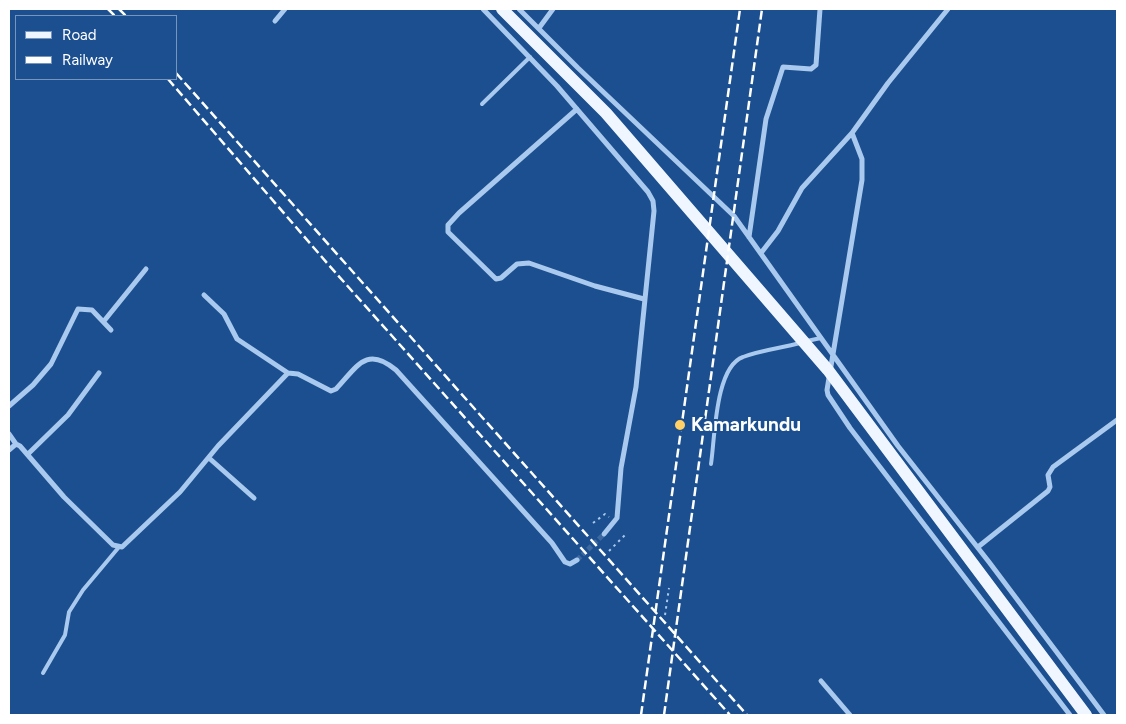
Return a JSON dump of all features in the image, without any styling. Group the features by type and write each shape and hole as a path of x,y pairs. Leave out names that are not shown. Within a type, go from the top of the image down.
{"main road":[{"path":"502,9 612,120 828,370 1086,715"}],"street":[{"path":"275,21 285,9"},
{"path":"483,9 577,109 648,192 653,201 654,211 636,387 621,468 617,518 604,534"},
{"path":"519,9 578,68 734,216 898,446 1104,715"},
{"path":"538,28 553,9"},
{"path":"749,237 766,119 772,97 783,68 811,69 816,66 820,9"},
{"path":"761,253 778,231 802,188 852,133 888,83 948,9"},
{"path":"577,109 459,213 448,225 448,232 496,279 501,278 517,264 529,263 595,286 644,299"},
{"path":"852,133 862,159 862,180 827,390 831,402 1070,715"},
{"path":"104,321 146,270"},
{"path":"204,295 224,314 237,339 288,373 298,374 331,391 336,389 367,359 385,360 546,536 565,562 570,564 577,560"},
{"path":"9,406 33,385 51,364 78,309 92,310 111,330"},
{"path":"28,454 68,415 98,373"},
{"path":"9,434 64,496 113,545 118,547 128,544 180,492 288,373"},
{"path":"978,548 1048,491 1050,487 1048,475 1053,467 1117,420"},
{"path":"9,450 16,444"},
{"path":"209,458 254,498"},
{"path":"821,681 850,715"}],"lane":[{"path":"482,104 530,57"},
{"path":"712,464 718,408 725,375 730,366 742,357 821,338"},
{"path":"43,673 65,635 69,612 83,590 118,547"}],"path":[{"path":"593,523 605,514 612,513"},
{"path":"605,514 610,519"},
{"path":"609,551 626,534"},
{"path":"666,615 669,588"}],"tunnel":[{"path":"577,560 604,534"}],"railway":[{"path":"108,9 114,15"},
{"path":"119,9 125,15"},
{"path":"641,715 740,9"},
{"path":"664,715 762,9"},
{"path":"178,75 747,715"},
{"path":"169,80 327,263 730,715"}],"place":[{"name":"Kamarkundu","path":"680,425"}]}
